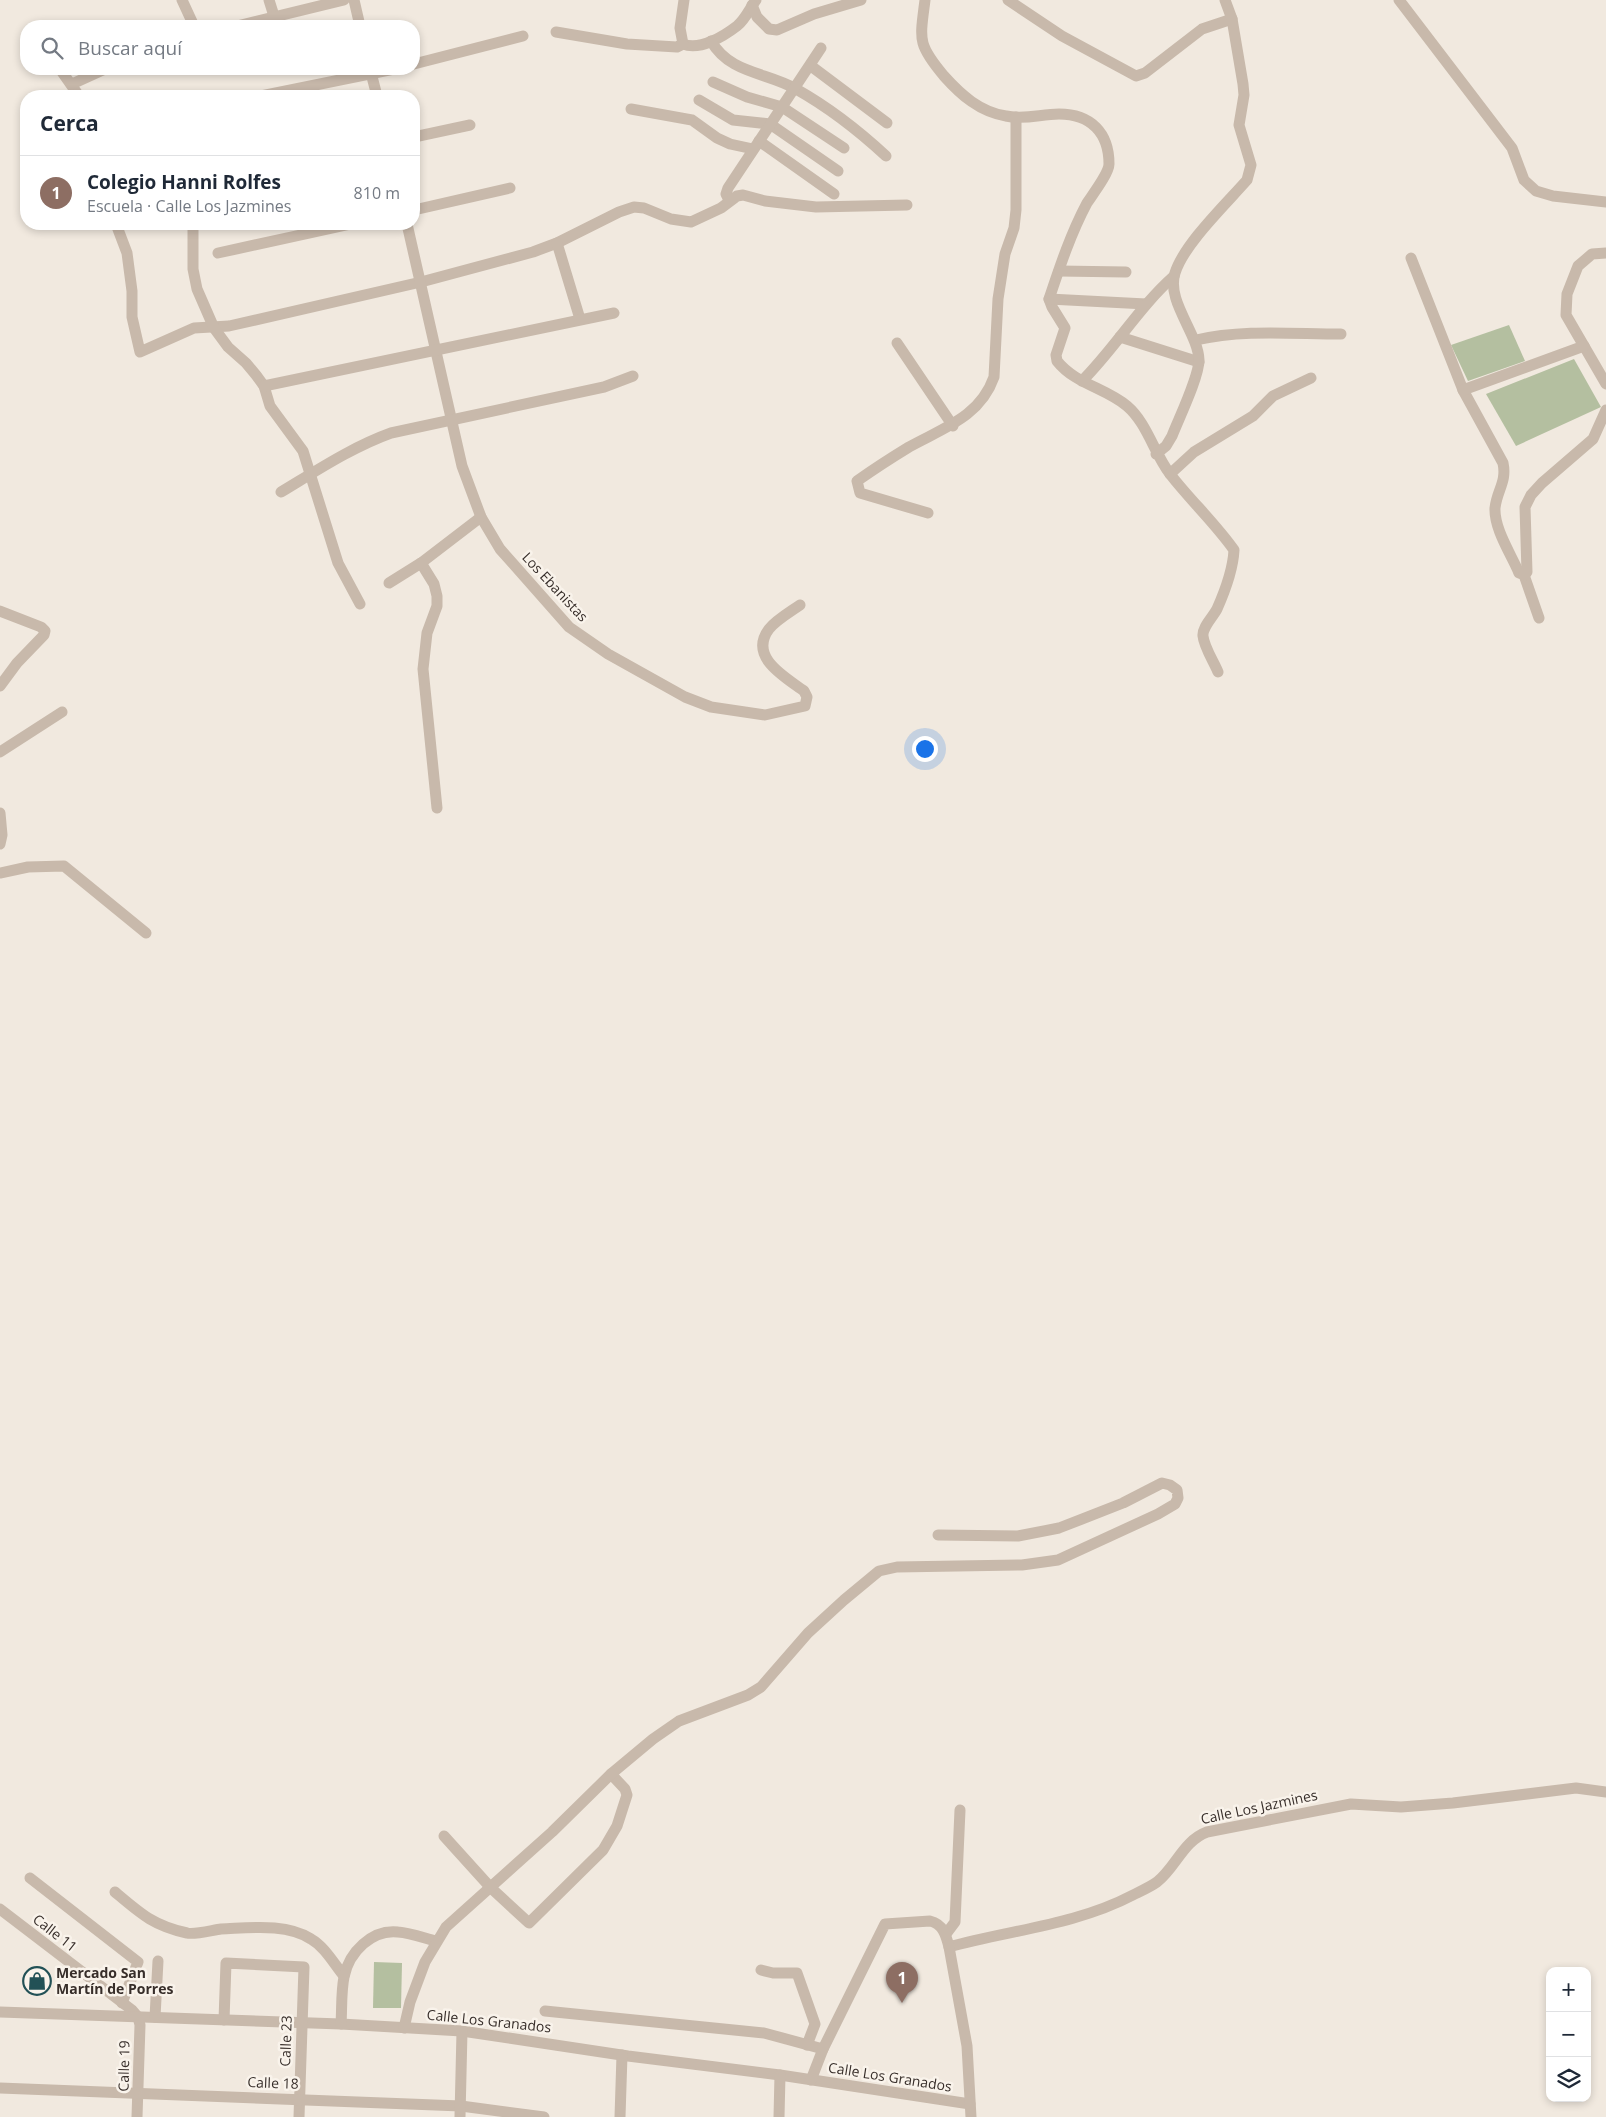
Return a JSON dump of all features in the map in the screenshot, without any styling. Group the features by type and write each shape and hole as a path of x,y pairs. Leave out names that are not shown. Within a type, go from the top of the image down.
{"street":[{"path":"182,0 191,20"},
{"path":"269,0 274,16"},
{"path":"259,20 344,0"},
{"path":"354,0 359,20"},
{"path":"683,44 680,28 684,0"},
{"path":"754,3 757,16 769,28 777,30 814,14 861,0"},
{"path":"925,0 921,43 927,56 962,96 988,110 1016,117 1028,119 1060,114 1085,119 1101,131 1107,145 1109,166 1079,218 1049,299 1065,328 1056,355 1057,361 1082,381 1128,406 1141,423 1156,454 1170,474 1234,550 1234,563 1217,610 1204,630 1203,637 1218,672"},
{"path":"1008,0 1062,36 1136,76 1145,73 1202,29 1232,19"},
{"path":"1082,381 1146,304 1174,276 1181,258 1247,180 1250,165 1239,126 1244,89 1232,19 1226,0"},
{"path":"1399,0 1512,148 1524,180 1536,191 1553,196 1606,202"},
{"path":"556,32 627,44 677,47 683,44 697,46 711,41 739,25 754,3"},
{"path":"420,62 523,36"},
{"path":"711,41 725,59 755,74 795,88 865,137 886,156"},
{"path":"729,200 726,194 728,188 811,66 821,48"},
{"path":"811,66 887,122"},
{"path":"65,75 76,90"},
{"path":"72,84 92,75"},
{"path":"288,90 357,75"},
{"path":"372,75 376,90"},
{"path":"713,82 746,97 782,107 844,148"},
{"path":"699,100 733,120 770,124 838,171"},
{"path":"631,109 692,120 723,141 756,145 834,194"},
{"path":"928,513 860,494 857,481 892,457 953,426 979,404 990,387 994,377 998,299 1005,254 1014,228 1016,210 1016,117"},
{"path":"420,136 470,125"},
{"path":"420,209 510,188"},
{"path":"118,230 127,253 132,291 132,317 140,352 188,330 229,326 421,282 557,243 619,212 634,207 644,208 671,219 691,222 708,215 729,200 743,195 765,201 816,208 907,205"},
{"path":"193,230 195,282 214,328 228,347 246,362 264,386 270,406 303,451 338,563 360,604"},
{"path":"218,253 323,230"},
{"name":"Los Ebanistas","path":"408,230 462,466 481,517 500,549 569,627 625,664 685,697 711,707 765,715 805,706 807,697 804,690 770,664 763,653 763,645 769,629 800,605"},
{"path":"557,243 580,319"},
{"path":"1606,253 1592,254 1578,266 1567,294 1566,315 1606,384"},
{"path":"1411,258 1463,390 1503,463 1506,474 1495,508 1496,521 1519,573 1524,575 1539,618"},
{"path":"1059,271 1126,272"},
{"path":"1156,454 1166,446 1172,436 1199,362 1196,340 1184,322 1175,292 1174,276"},
{"path":"1049,299 1146,304"},
{"path":"264,386 580,319 614,314"},
{"path":"1196,340 1214,336 1251,333 1341,334"},
{"path":"1120,337 1199,362"},
{"path":"897,343 953,426"},
{"path":"1463,390 1584,346"},
{"path":"281,492 373,439 391,432 604,387 633,376"},
{"path":"1170,474 1194,452 1253,416 1274,396 1311,378"},
{"path":"1524,575 1527,572 1525,507 1531,495 1542,483 1593,439 1606,410"},
{"path":"389,583 421,563 481,517"},
{"path":"421,563 434,584 437,596 437,606 427,633 423,669 438,808"},
{"path":"0,611 41,627 45,631 44,635 17,663 0,686"},
{"path":"0,752 62,712"},
{"path":"0,813 2,835 0,844"},
{"path":"0,873 28,867 64,866 146,934"},
{"path":"404,2028 410,2002 425,1962 446,1927 491,1888 611,1774 653,1739 679,1721 748,1695 761,1687 808,1633 879,1571 897,1567 1022,1565 1058,1560 1158,1514 1175,1504 1178,1498 1176,1490 1170,1485 1162,1483 1123,1503 1059,1528 1018,1536 938,1535"},
{"path":"444,1836 491,1888 529,1923 603,1850 618,1826 628,1795 611,1774"},
{"name":"Calle Los Jazmines","path":"949,1947 1039,1927 1103,1908 1132,1896 1156,1882 1195,1836 1207,1832 1350,1804 1401,1807 1453,1803 1576,1788 1606,1792"},
{"path":"946,1934 955,1922 960,1810"},
{"path":"30,1878 138,1962 122,2003"},
{"path":"115,1892 149,1920 190,1934 203,1930 262,1927 298,1932 312,1939 321,1947 344,1976"},
{"name":"Calle 11","path":"0,1909 138,2017"},
{"path":"811,2080 823,2049 885,1924 937,1922 946,1934 968,2046 971,2117"},
{"path":"341,2024 344,1976 353,1955 367,1940 380,1934 397,1932 436,1941"},
{"path":"154,2017 158,1961"},
{"name":"Calle 23","path":"224,2020 226,1963 304,1966 299,2117"},
{"path":"761,1970 773,1973 797,1973 815,2024 807,2045"},
{"name":"Calle Los Granados","path":"0,2012 341,2024 462,2031 622,2055 780,2075 970,2104"},
{"path":"545,2012 755,2032 823,2049"},
{"name":"Calle 19","path":"138,2017 140,2025 138,2117"},
{"path":"460,2112 462,2031"},
{"path":"620,2117 622,2055"},
{"path":"779,2117 780,2075"},
{"name":"Calle 18","path":"0,2088 300,2099 544,2117"}],"green space":[{"path":"1509,325 1525,361 1468,381 1451,345"},
{"path":"1574,359 1601,407 1516,446 1486,394"},
{"path":"374,1962 402,1963 401,2008 373,2008"}],"place":[{"name":"Mercado San Martín de Porres","path":"37,1981"},
{"name":"Colegio Hanni Rolfes","path":"902,2003"}]}
